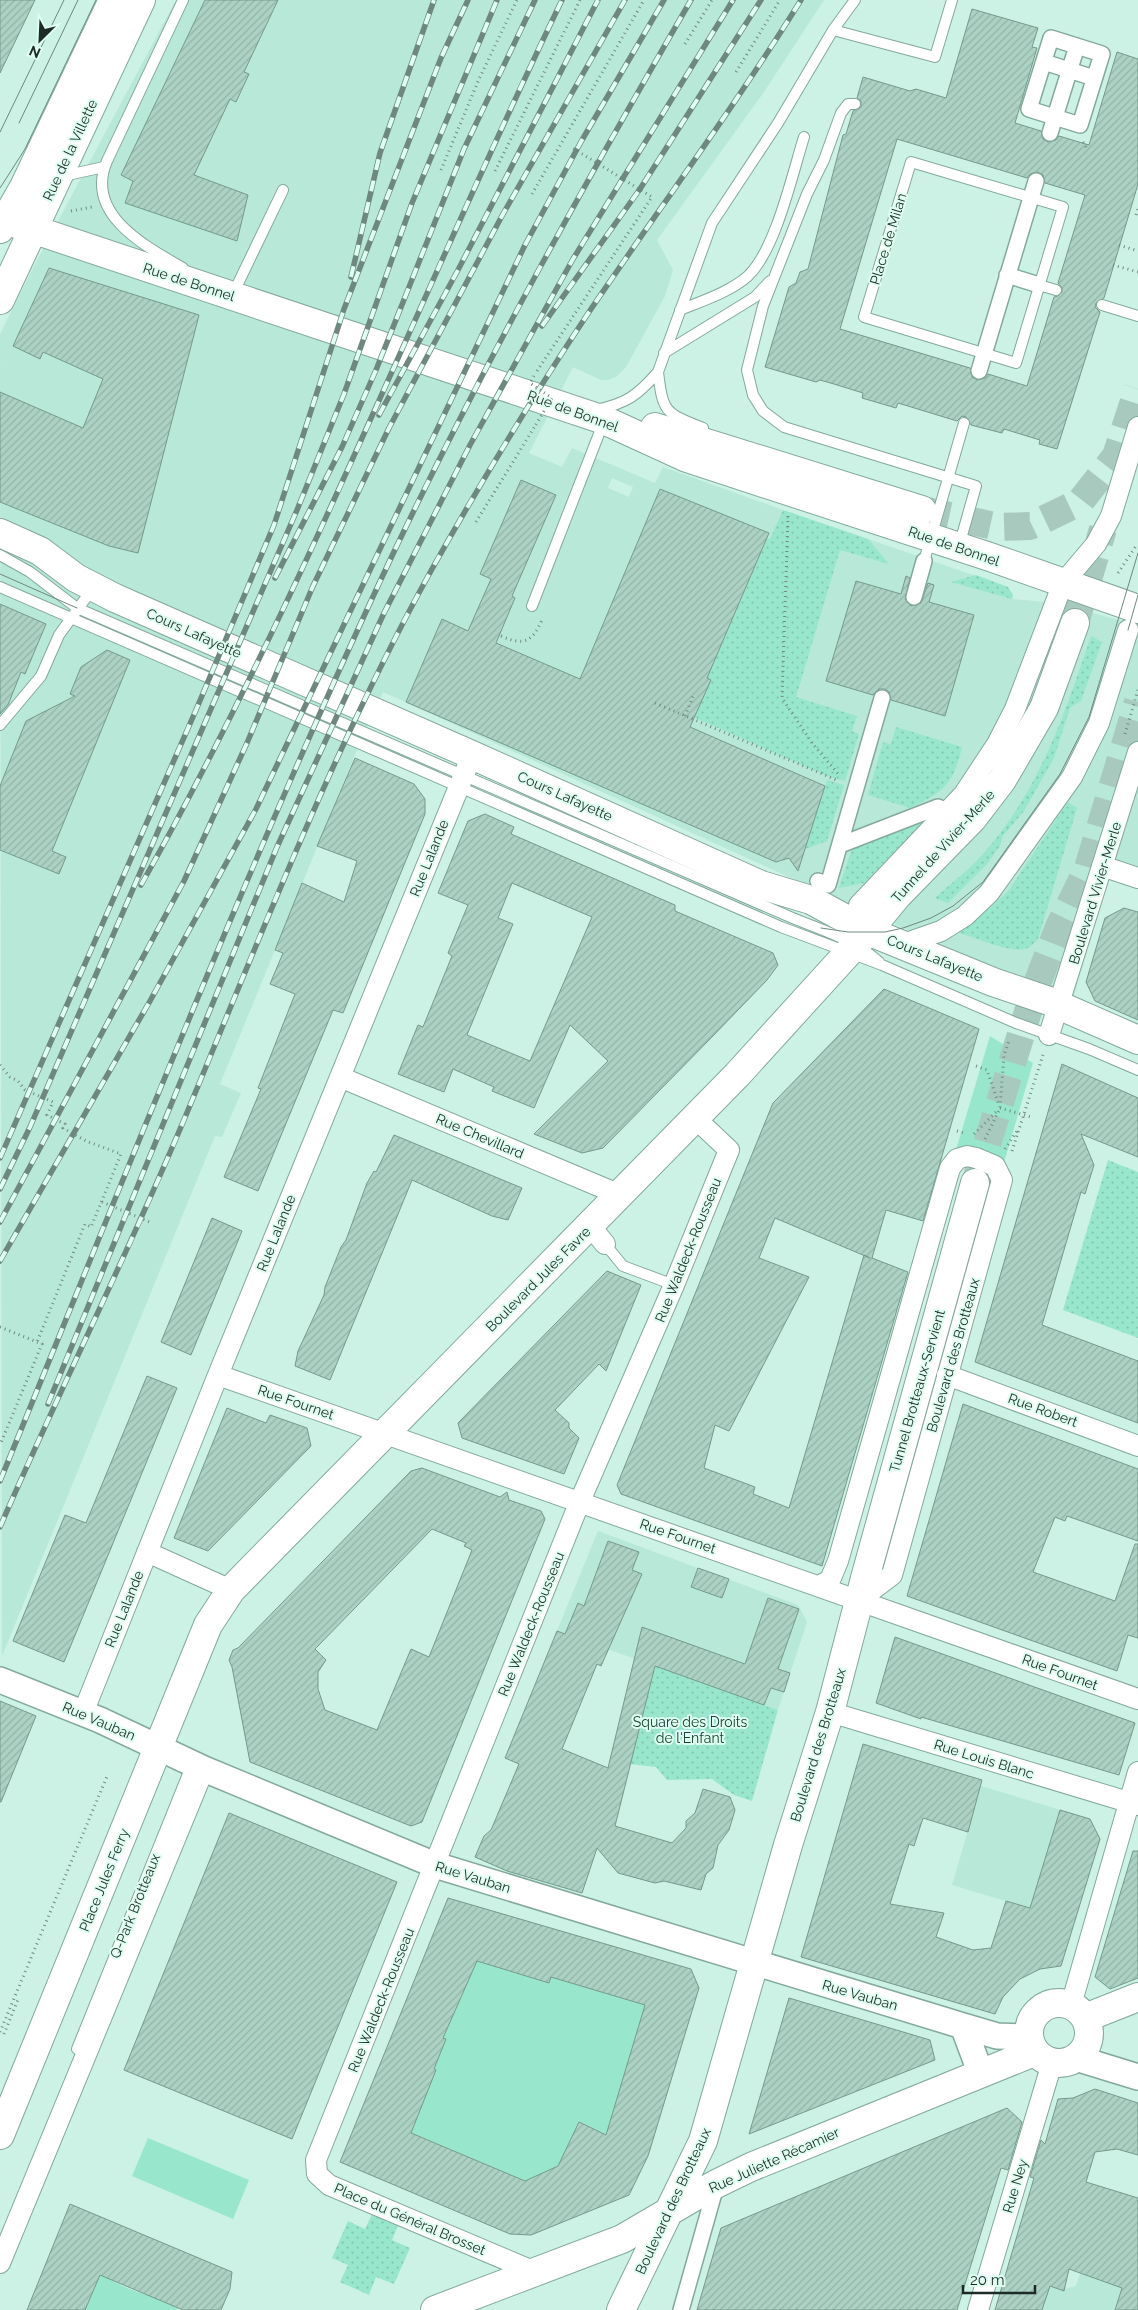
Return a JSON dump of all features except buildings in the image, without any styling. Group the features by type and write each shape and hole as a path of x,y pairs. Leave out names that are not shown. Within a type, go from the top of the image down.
{"main road":[{"name":"Rue de la Villette","path":"2,222 24,187 113,0"},
{"name":"Rue de la Villette","path":"0,300 141,0"},
{"name":"Rue de Bonnel","path":"2,222 32,230 594,417 686,458 788,491 925,558 959,547 1063,583 1135,621"},
{"path":"594,417 630,419 922,510"},
{"name":"Cours Lafayette","path":"0,533 40,551 85,598 464,772 761,885 811,900 852,945 901,945 1060,1006 1138,1040"},
{"name":"Tunnel de Vivier-Merle","path":"852,945 973,818 1002,780 1044,708 1075,623"},
{"name":"Boulevard Jules Favre","path":"208,1625 231,1590 386,1433 597,1235 620,1195 737,1075 852,945"},
{"name":"Tunnel Brotteaux-Servient","path":"859,1600 979,1167"},
{"name":"Boulevard des Brotteaux","path":"621,2310 703,2142 788,1845 830,1712 859,1600"},
{"name":"Place Jules Ferry","path":"0,2135 208,1625"},
{"path":"1078,2011 1089,2036 1085,2048 1048,2052 1029,2024 1040,2009 1052,2003 1078,2011 1138,1998"},
{"name":"Rue Juliette Récamier","path":"435,2310 622,2239 716,2184 752,2167 981,2074 1048,2052"}],"street":[{"path":"1051,38 1102,54 1080,125 1029,109 1044,62 1051,38"},
{"path":"1050,133 1078,46"},
{"path":"1044,62 1094,78"},
{"path":"979,371 1036,180"},
{"path":"1007,276 1039,285"},
{"path":"852,945 859,905 948,813 979,773 1015,709 1063,583 1096,544 1110,516 1138,427"},
{"path":"914,597 925,558"},
{"path":"901,945 941,931 965,916 990,893 1072,777 1099,724 1135,621"},
{"path":"818,881 828,885 882,698"},
{"name":"Boulevard Vivier-Merle","path":"1049,1035 1060,1006 1138,752"},
{"name":"Rue Lalande","path":"83,1713 218,1375 464,772"},
{"path":"840,845 938,807 948,813"},
{"path":"1102,866 1138,878"},
{"name":"Rue Chevillard","path":"340,1077 620,1195"},
{"name":"Rue Waldeck-Rousseau","path":"323,2143 580,1501 674,1285 729,1150 695,1118"},
{"path":"819,1586 830,1580 838,1561 950,1168 957,1159 967,1156 979,1167 995,1166 1002,1180"},
{"name":"Boulevard des Brotteaux","path":"859,1600 892,1575 1002,1180"},
{"name":"Rue Fournet","path":"218,1375 1138,1699"},
{"name":"Rue Robert","path":"947,1375 1138,1446"},
{"path":"147,1552 231,1590"},
{"name":"Rue Vauban","path":"0,1680 83,1713 198,1766 435,1865 755,1964 1138,2077"},
{"name":"Rue Louis Blanc","path":"830,1712 1134,1804"},
{"path":"0,2262 198,1766"},
{"path":"1078,2011 1134,1804 1138,1772"},
{"path":"963,2026 981,2074"},
{"name":"Rue Ney","path":"978,2310 1048,2052"},
{"name":"Place du Général Brosset","path":"323,2143 316,2160 317,2174 329,2184 535,2272"},
{"path":"681,2310 716,2184"}],"lane":[{"path":"183,0 104,167 102,181 106,205 116,221 149,248 232,296 283,190"},
{"path":"532,606 594,417 641,392 658,372 712,223 778,123 833,30 855,0"},
{"path":"833,30 935,58 952,0"},
{"path":"855,104 848,104 841,113 824,160 807,194 763,306 747,370 753,395 763,411 784,427 976,486 959,547"},
{"path":"680,310 711,298 748,276 764,256 804,137"},
{"name":"Place de Milan","path":"911,162 1063,207 1039,285 1016,363 864,317 911,162"},
{"path":"57,178 104,167"},
{"path":"664,353 755,297 776,275"},
{"path":"1039,285 1056,290"},
{"path":"1102,305 1138,316"},
{"path":"658,372 662,402 670,413 734,442 750,456"},
{"path":"925,558 953,479 964,423"},
{"path":"0,555 30,572 85,598 58,635 41,676 0,725"},
{"path":"0,587 70,617 464,772 781,927 852,945 882,965 1016,1023 1138,1070"},
{"path":"852,945 882,965"},
{"path":"597,1235 623,1266 674,1285"},
{"name":"Q-Park Brotteaux","path":"77,2049 198,1766"}],"path":[{"path":"441,170 479,79 517,0"},
{"path":"496,171 580,0"},
{"path":"532,194 644,0"},
{"path":"685,44 712,0"},
{"path":"736,72 780,0"},
{"path":"1083,141 1088,150"},
{"path":"476,522 552,398 530,383 652,197 571,147"},
{"path":"69,216 72,210 101,206"},
{"path":"1136,215 1138,209"},
{"path":"1119,245 1138,251"},
{"path":"1113,265 1138,272"},
{"path":"655,703 845,783 812,743 782,698 788,491"},
{"path":"1118,573 1136,546"},
{"path":"501,636 515,642 526,640 535,635 545,612 532,606"},
{"path":"685,716 694,694"},
{"path":"1002,1180 1049,1035"},
{"path":"979,1167 1000,1108 1004,1055 1009,1041"},
{"path":"0,1065 25,1090 53,1102 47,1115 65,1124 63,1128 86,1141 121,1154 91,1227 85,1224 37,1342"},
{"path":"976,1066 988,1070 1000,1108"},
{"path":"1000,1108 1030,1117"},
{"path":"957,1131 973,1136 1000,1108"},
{"path":"979,1167 995,1158 1008,1146 1024,1115"},
{"path":"102,1202 152,1223"},
{"path":"0,1327 42,1344 0,1445"},
{"path":"0,2032 108,1774"},
{"path":"4,2034 19,1997"}],"shaded area":[{"path":"176,0 824,0 764,92 657,240 673,270 665,296 626,367 616,377 601,380 573,367 529,453 562,467 572,448 655,483 663,467 1008,587 1013,599 1054,603 1138,625 1138,873 1112,865 1073,1000 955,951 813,888 383,692 354,757 220,1084 241,1093 222,1137 215,1136 2,1656 0,334 33,268","holes":["612,478 633,487 629,497 608,488"]},
{"path":"598,1531 798,1605 807,1622 778,1710 557,1631"},
{"path":"981,1786 1090,1819 1100,1838 1075,1922 952,1885"},
{"path":"1091,2240 1122,2287 1115,2310 995,2310 1006,2272 1064,2289 1076,2286"}],"green space":[{"path":"783,510 868,539 889,564 840,550 796,697 857,716 852,731 859,734 845,781 827,776 689,715 711,680 707,678 767,539 770,539"},
{"path":"976,575 1008,587 1013,595 1012,599 951,582"},
{"path":"1091,636 1102,642 1081,701 1070,708 1054,758 1024,811 1003,836 1000,846 987,864 948,903 935,898 983,854 1020,804 1035,778 1060,723"},
{"path":"896,727 962,747 951,779 939,792 910,808 868,795 883,742 891,744"},
{"path":"827,780 844,785 827,841 805,849"},
{"path":"1068,802 1077,808 1038,939 1029,947 1018,950 1001,947 957,932 989,909 1009,890"},
{"path":"925,820 864,883 839,888 852,848"},
{"path":"990,1036 1033,1063 1003,1166 955,1153"},
{"path":"1108,1160 1138,1172 1138,1338 1063,1310"},
{"name":"Square des Droits de l'Enfant","path":"652,1665 778,1710 752,1801 734,1795 712,1779 667,1780 656,1767 630,1764 653,1674"},
{"path":"477,1956 496,1967 549,1983 551,1977 645,2005 606,2136 580,2122 557,2168 525,2181 419,2136 414,2143 403,2122 414,2124 436,2070 431,2068 445,2039 443,2038"},
{"path":"148,2138 249,2180 233,2219 132,2176"},
{"path":"373,2212 399,2223 392,2240 410,2248 394,2284 376,2277 369,2295 340,2282 348,2265 332,2258 348,2221 365,2229"},
{"path":"99,2269 115,2282 136,2292 180,2302 177,2310 85,2310 98,2280"}],"tunnel":[{"path":"922,510 999,527 1030,526 1080,502 1116,456 1138,389"},
{"path":"1075,623 1103,529"},
{"path":"975,1183 1035,989 1059,927 1088,868 1138,702"}],"tram line":[{"path":"0,132 64,0"},
{"path":"19,123 78,0"},
{"path":"0,188 25,149 96,0"},
{"path":"821,928 848,932 885,932 903,928 931,918 953,906 983,882 1060,774 1089,717 1138,553"},
{"path":"0,574 77,608"},
{"path":"1128,630 1138,595"}],"railway":[{"path":"351,277 380,153 434,0"},
{"path":"0,1158 196,710 274,525 344,309 441,58 468,0"},
{"path":"0,1189 30,1127 297,510 344,394 412,203 497,0"},
{"path":"275,578 342,447 376,370 464,149 535,0"},
{"path":"141,885 255,668 308,557 459,222 562,0"},
{"path":"379,415 458,270 598,0"},
{"path":"0,1222 184,881 247,743 313,586 389,428 503,214 625,0"},
{"path":"0,1261 150,1001 256,809 525,245 582,140 664,0"},
{"path":"0,1481 238,901 391,558 461,416 535,276 691,0"},
{"path":"48,1404 277,847 384,613 470,445 573,259 733,0"},
{"path":"542,326 640,189 761,0"},
{"path":"0,1527 164,1167 272,907 332,770 363,702 397,635 432,569 509,437 591,309 698,156 801,0"}]}
